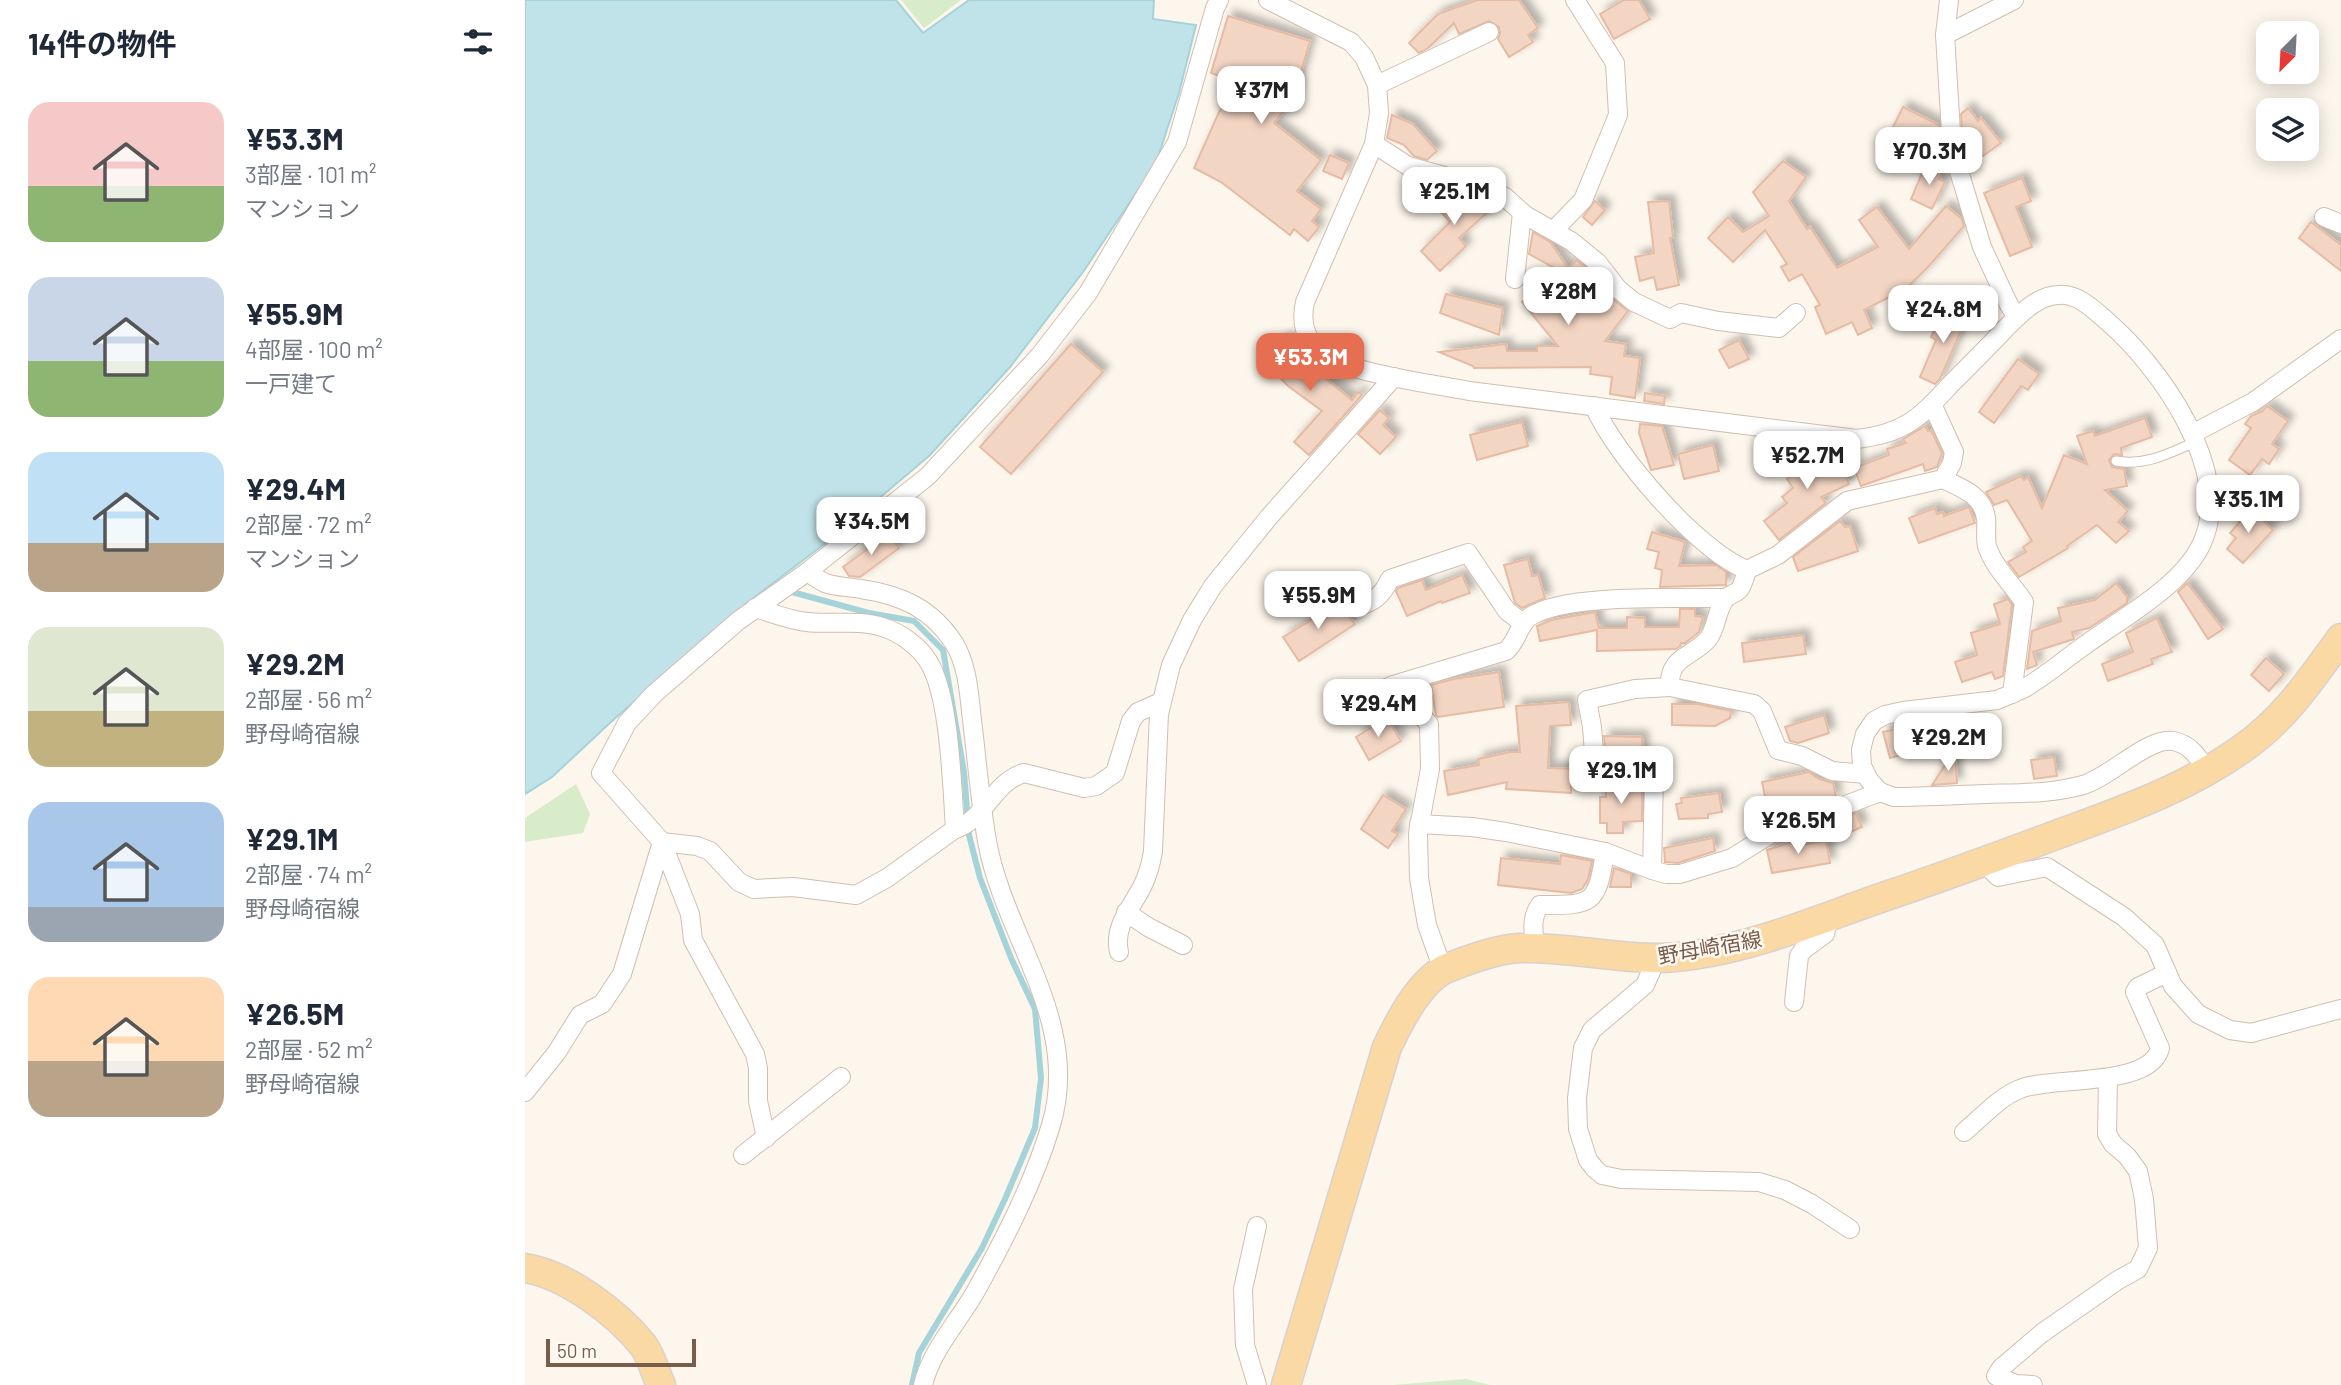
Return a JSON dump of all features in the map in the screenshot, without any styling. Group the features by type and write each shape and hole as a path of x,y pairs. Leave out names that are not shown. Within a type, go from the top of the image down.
{"main road":[{"name":"野母崎宿線","path":"1286,1385 1387,1046 1401,1017 1429,981 1443,970 1517,948 1656,960 1694,955 1782,935 1983,862 2167,793 2208,772 2246,746 2288,708 2341,638"},
{"path":"525,1268 555,1276 582,1292 625,1325 645,1347 661,1385"}],"street":[{"path":"766,1138 758,1101 758,1068 755,1054 693,940 690,914 662,842 601,773 627,723 654,694 759,604 801,576 928,476 1040,355 1088,293 1177,142 1219,0"},
{"path":"1268,0 1288,4 1351,42 1364,57 1377,85 1379,113 1374,144 1305,302 1303,313 1304,325 1312,342 1329,358 1358,369 1469,391 1857,439 1871,438 1901,428 1932,404 2017,317 2040,300 2060,294 2083,301 2143,356 2166,385 2193,438 2206,474 2210,508 2204,540 2192,560 2166,587 2029,686 1997,700 1903,710 1880,717 1865,734 1861,750 1865,774 1879,792 1894,797 2053,792 2085,785 2114,770 2152,744 2162,741 2175,741 2191,748 2208,772"},
{"path":"1554,230 1583,200 1618,115 1615,63 1576,0"},
{"path":"1949,0 1945,35 1952,148 1982,247 2008,305 2017,317"},
{"path":"1945,35 2014,0"},
{"path":"1377,85 1489,32"},
{"path":"1374,144 1408,166 1487,188 1505,197 1522,213 1571,241 1598,263 1618,289 1634,303 1670,320 1681,313 1718,321 1779,328 1796,313"},
{"path":"1515,279 1522,213"},
{"path":"2193,438 2253,402 2341,338"},
{"path":"1119,952 1116,939 1126,912 1149,871 1153,851 1161,702 1171,665 1192,620 1213,586 1269,517 1394,377"},
{"path":"1932,404 1954,452 1952,463 1943,479"},
{"path":"1594,406 1600,421 1644,482 1701,539 1732,564 1747,570"},
{"path":"1365,698 1393,685 1506,650 1512,646 1523,623 1540,611 1558,605 1725,598 1739,590 1747,570 1778,555 1847,501 1943,479 1981,502 1986,517 1987,545 1994,562 2024,601 2012,694"},
{"path":"1355,607 1368,604 1383,594 1389,579 1468,553 1507,611 1523,623"},
{"path":"801,576 899,596 916,604 954,644 966,671 987,842 998,885 1039,982 1054,1041 1059,1084 1052,1123 1031,1182 977,1290 927,1368 923,1385"},
{"path":"1669,687 1669,677 1679,660 1703,645 1711,636 1725,598"},
{"path":"759,604 803,622 881,626 920,649 930,663 941,696 951,769 955,829"},
{"path":"1652,870 1654,777 1629,771 1598,771 1595,766 1587,700 1635,689 1669,687 1754,704 1762,711 1778,750 1802,756 1832,771 1865,774"},
{"path":"1383,691 1420,714 1429,723 1430,769 1419,824 1419,878 1427,925 1443,970"},
{"path":"662,842 697,846 710,851 739,882 754,889 793,887 856,895 870,889 960,828 1015,776 1024,773 1084,788 1096,786 1115,773 1131,721 1137,712 1161,702"},
{"path":"1419,824 1472,827 1605,852 1652,870 1680,874 1721,863 1772,833 1879,792"},
{"path":"525,1092 557,1052 580,1014 602,1004 621,974 662,842"},
{"path":"1535,949 1533,923 1540,905 1579,905 1590,899 1601,880 1605,852"},
{"path":"1983,862 1998,877 2047,867 2081,887 2124,917 2155,944 2173,986 2198,1014 2230,1030 2251,1033 2341,1009"},
{"path":"1126,912 1147,927 1183,945"},
{"path":"1794,1002 1799,956 1825,934 1829,916"},
{"path":"1656,960 1645,985 1592,1030 1583,1048 1577,1098 1578,1129 1588,1160 1602,1175 1621,1179 1759,1182 1803,1199 1850,1229"},
{"path":"1964,1132 2020,1088 2053,1082 2108,1079 2129,1073 2158,1057 2159,1048 2135,992 2138,987 2167,973"},
{"path":"743,1155 841,1077"},
{"path":"2033,1385 2016,1384 1996,1376 2001,1368 2042,1333 2138,1269 2148,1248 2144,1199 2138,1171 2107,1134 2108,1079"},
{"path":"1257,1226 1243,1289 1245,1345 1257,1385"}],"lane":[{"path":"2116,461 2138,463 2160,457 2193,438"}],"green space":[{"path":"901,0 961,0 924,28"},
{"path":"576,784 590,814 583,833 525,842 525,818"},
{"path":"1466,1379 1490,1385 1393,1385"}],"water":[{"path":"525,0 896,0 923,33 969,0 1154,0 1153,19 1196,25 1179,93 1156,163 1083,272 1010,367 930,455 836,535 747,603 552,777 525,794"}],"building":[{"path":"1477,0 1519,0 1538,28 1528,35 1533,42 1509,57 1498,39 1499,27 1489,21 1459,34 1454,23 1419,53 1409,43 1438,14"},
{"path":"1624,0 1639,0 1650,19 1614,39 1600,14"},
{"path":"1228,16 1310,41 1293,99 1274,123 1321,160 1297,191 1321,209 1312,221 1319,227 1308,241 1294,229 1290,235 1221,182 1194,168 1219,112 1241,84 1211,73"},
{"path":"1903,107 1939,125 1940,137 1932,154 1889,135"},
{"path":"1968,108 1978,121 1981,118 2001,143 1983,156 1962,130 1961,114"},
{"path":"1392,115 1413,124 1437,151 1427,160 1414,156 1404,145 1387,138"},
{"path":"1330,155 1349,163 1342,179 1323,171"},
{"path":"1783,161 1806,177 1789,201 1837,268 1878,247 1859,220 1877,207 1909,249 1946,206 1962,219 1964,226 1896,298 1893,295 1864,310 1872,328 1858,335 1852,322 1826,334 1815,307 1820,305 1802,274 1789,281 1781,267 1787,264 1765,230 1733,262 1708,238 1728,217 1743,232 1769,216 1753,192"},
{"path":"1926,164 1942,171 1939,179 1945,182 1932,209 1911,199"},
{"path":"2022,178 2031,201 2016,207 2032,247 2010,256 1984,193"},
{"path":"1449,190 1458,195 1462,193 1476,197 1489,211 1459,238 1466,246 1440,271 1421,251 1450,222 1433,203"},
{"path":"1595,201 1605,210 1592,225 1583,217"},
{"path":"1669,201 1673,238 1670,238 1679,285 1657,290 1654,277 1640,281 1635,257 1654,253 1648,202"},
{"path":"2311,222 2341,245 2341,271 2299,238"},
{"path":"1533,232 1550,242 1568,268 1577,260 1590,271 1609,296 1628,311 1605,341 1626,344 1624,356 1640,358 1635,398 1610,394 1612,377 1590,374 1591,367 1474,368 1439,352 1506,344 1507,351 1537,351 1537,346 1558,346 1522,302 1550,279 1547,276 1556,269 1529,254"},
{"path":"1446,294 1503,308 1499,335 1440,313"},
{"path":"1944,309 1966,319 1940,379 1935,384 1920,377 1936,340 1931,337"},
{"path":"1286,338 1326,379 1352,400 1358,392 1362,395 1309,455 1294,442 1322,411 1288,386 1263,360"},
{"path":"1739,340 1749,359 1729,368 1719,350"},
{"path":"1071,344 1103,372 1011,474 980,447"},
{"path":"2018,359 2039,374 2028,390 2021,386 1994,423 1979,412"},
{"path":"1645,393 1665,396 1664,404 1644,401"},
{"path":"2267,406 2288,421 2272,444 2279,449 2269,464 2262,459 2250,475 2229,460 2251,428 2245,424 2251,416 2263,411"},
{"path":"1380,410 1389,418 1383,425 1396,437 1380,454 1358,434"},
{"path":"2145,418 2152,437 2121,448 2122,455 2114,454 2109,460 2112,467 2124,469 2127,486 2105,490 2128,511 2118,522 2129,531 2116,543 2097,525 2067,546 2068,548 2019,577 2008,562 2026,552 2023,547 2032,541 2007,500 1994,505 1986,492 2021,476 2024,480 2028,477 2042,508 2064,455 2087,464 2077,436 2093,431 2095,436"},
{"path":"1522,422 1528,446 1477,460 1470,435"},
{"path":"1640,424 1662,426 1674,465 1651,470 1639,433"},
{"path":"1925,426 1928,431 1931,430 1942,453 1937,467 1925,471 1923,464 1861,486 1854,468 1889,455 1887,449 1906,443 1903,439"},
{"path":"1713,445 1719,471 1684,479 1678,454"},
{"path":"1811,448 1839,452 1825,462 1830,470 1841,465 1849,484 1821,497 1826,503 1779,540 1764,521 1787,503 1782,497 1793,488 1787,479 1804,468 1797,454"},
{"path":"1969,507 1975,523 1919,543 1909,518 1935,508 1937,514 1943,512 1944,516"},
{"path":"2248,507 2273,530 2243,563 2227,549 2236,538 2230,533"},
{"path":"1840,521 1845,527 1850,526 1858,551 1798,571 1793,557"},
{"path":"1652,532 1685,542 1679,566 1716,565 1726,572 1726,585 1660,587 1662,570 1655,568 1659,552 1647,549"},
{"path":"888,534 899,548 860,577 849,576 843,567"},
{"path":"1528,559 1532,576 1538,575 1545,598 1522,608 1515,603 1504,565"},
{"path":"1462,575 1470,593 1442,603 1441,601 1407,616 1396,591 1398,588 1422,580 1426,590"},
{"path":"2116,583 2127,597 2127,603 2089,628 2072,632 2074,639 2033,652 2037,665 2027,669 2032,631 2061,621 2058,608 2095,600"},
{"path":"2187,583 2223,629 2208,639 2178,592"},
{"path":"2008,599 2012,605 2003,676 1995,679 1992,672 1962,682 1955,662 1977,655 1971,633 2000,624 1994,604"},
{"path":"1334,601 1342,613 1345,612 1355,624 1299,661 1283,637 1321,614 1319,610"},
{"path":"1680,609 1695,609 1695,616 1703,617 1699,632 1676,649 1597,651 1597,630 1540,641 1537,626 1551,620 1595,612 1599,628 1627,628 1627,617 1645,618 1645,627 1679,627"},
{"path":"2157,618 2172,652 2151,659 2153,664 2108,681 2102,664 2133,652 2126,633"},
{"path":"1803,635 1806,654 1744,662 1742,643"},
{"path":"2266,658 2284,674 2269,691 2251,675"},
{"path":"1499,672 1504,707 1438,717 1436,715 1431,685"},
{"path":"1569,702 1571,725 1550,726 1548,768 1572,769 1571,793 1506,789 1507,782 1448,795 1444,771 1479,765 1478,759 1520,752 1516,706"},
{"path":"1672,704 1698,704 1731,711 1730,718 1715,726 1672,725"},
{"path":"1824,715 1829,733 1798,743 1790,741 1785,727"},
{"path":"1955,716 1956,732 1947,734 1948,742 1890,758 1883,732 1923,723 1922,720"},
{"path":"1387,718 1401,741 1369,760 1356,737"},
{"path":"1604,736 1642,737 1643,761 1606,759"},
{"path":"1955,750 1957,783 1932,785"},
{"path":"2054,757 2057,776 2034,779 2031,760"},
{"path":"1809,772 1819,779 1833,783 1836,797 1808,803 1807,798 1767,806 1762,782"},
{"path":"1605,782 1642,784 1642,821 1623,822 1623,833 1607,833 1607,823 1600,823 1600,797 1606,797"},
{"path":"1719,793 1722,812 1708,814 1708,818 1679,819 1676,804 1682,803 1681,798"},
{"path":"1383,795 1406,809 1392,831 1398,834 1388,848 1361,829"},
{"path":"1856,813 1862,827 1839,837 1833,823"},
{"path":"1713,838 1715,851 1678,863 1665,862 1664,848"},
{"path":"1798,840 1799,845 1826,841 1830,863 1772,873 1767,850"},
{"path":"1561,855 1592,861 1588,879 1582,889 1571,893 1498,885 1501,858 1560,864"},
{"path":"1614,868 1631,874 1631,887 1610,887"}],"waterway":[{"path":"788,591 869,613 914,621 943,650 964,772 969,835 980,878 1011,958 1035,1009 1041,1078 1035,1128 982,1248 919,1353 912,1385"}]}
